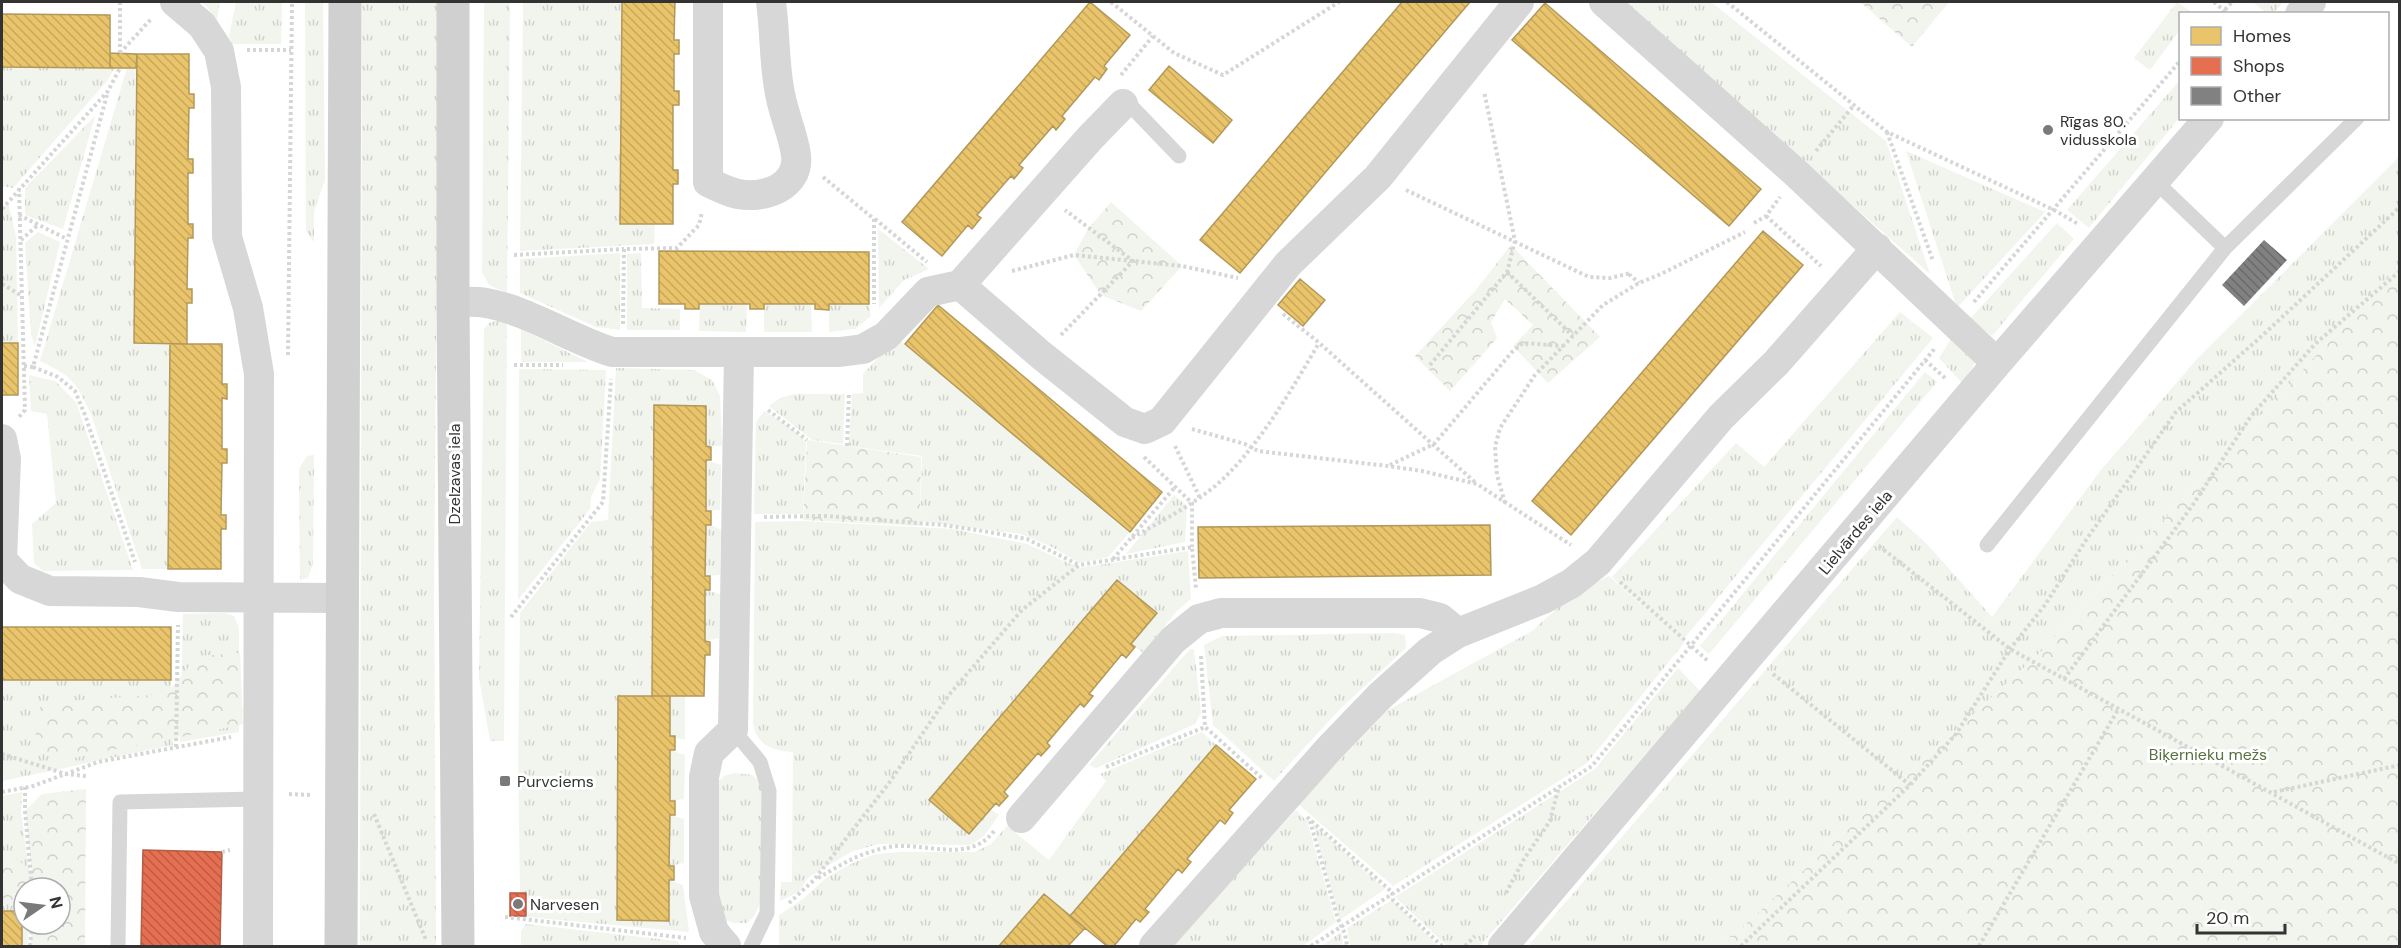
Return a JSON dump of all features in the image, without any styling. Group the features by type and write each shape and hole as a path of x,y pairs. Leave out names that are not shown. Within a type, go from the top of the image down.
{"main road":[{"path":"341,946 345,2"},
{"name":"Dzelzavas iela","path":"443,946 453,302 453,2"}],"street":[{"path":"708,2 708,182 739,194 756,195 772,192 786,184 794,174 796,154 778,88 771,2"},
{"path":"960,285 1041,355 1125,422 1145,429 1162,421 1288,264 1378,177 1519,2"},
{"path":"1604,2 1797,174 1997,363"},
{"path":"167,5 202,25 219,51 226,87 227,237 248,308 259,374 258,946"},
{"path":"453,302 486,303 514,311 612,352 840,352 863,350 886,336 928,292 960,285 1123,104"},
{"name":"Lielvārdes iela","path":"1491,939 1750,655 1997,363 2207,120"},
{"path":"1154,946 1380,696 1430,651 1458,633 1543,599 1572,583 1598,562 1721,417 1776,363 1877,248"},
{"path":"726,946 714,932 704,896 704,777 709,753 733,730 739,352"},
{"path":"2,439 6,459 2,560 20,579 50,591 139,592 178,597 259,599 342,598"},
{"path":"1010,822 1064,767 1173,640 1199,619 1221,613 1420,613 1440,618 1458,633"}],"lane":[{"path":"1123,104 1131,106 1179,156"},
{"path":"1987,545 2225,248 2355,120"},
{"path":"2155,181 2225,248"},
{"path":"733,730 760,762 769,791 767,913 751,946"},
{"path":"118,946 120,802 259,799"}],"path":[{"path":"120,2 120,53 167,5"},
{"path":"288,361 292,2"},
{"path":"1111,2 1174,53 1223,75 1339,2"},
{"path":"1727,2 1887,132 2054,210"},
{"path":"2214,2 2225,12 2232,2"},
{"path":"1123,104 1113,85 1153,36"},
{"path":"219,51 291,50"},
{"path":"1430,365 1507,272 1515,242 1478,52"},
{"path":"1311,946 1592,766 1956,323 2179,63"},
{"path":"33,367 108,92 120,68"},
{"path":"2,209 108,92"},
{"path":"1754,223 1766,216 1797,174 1854,105"},
{"path":"1887,132 1935,267"},
{"path":"796,154 927,263"},
{"path":"1378,177 1589,277 1610,278 1631,273 1630,275 1639,283"},
{"path":"514,255 677,248 699,225 708,182"},
{"path":"2,439 25,410 19,188"},
{"path":"1044,192 1088,229 1133,261"},
{"path":"1741,946 1910,785 1956,734 2010,649 2045,605 2086,540 2176,412 2264,334 2400,207"},
{"path":"18,215 67,239"},
{"path":"1766,216 1826,271"},
{"path":"874,219 874,308"},
{"path":"20,240 38,225"},
{"path":"1505,503 1496,466 1495,447 1500,428 1535,375 1603,305 1639,283 1745,232"},
{"path":"512,617 603,502 612,352 622,335 624,249"},
{"path":"1005,273 1074,255 1182,266 1239,278 1288,264"},
{"path":"1041,355 1133,261"},
{"path":"2064,679 2192,506 2250,416 2315,344 2400,271"},
{"path":"1507,272 1573,336"},
{"path":"2,284 22,296"},
{"path":"1261,297 1319,343 1477,484 1598,562 1709,661"},
{"path":"1132,538 1200,498 1231,472 1289,394 1319,343"},
{"path":"1388,466 1434,444 1512,352 1523,343 1563,346"},
{"path":"24,366 33,367 58,377 75,391 138,572 139,592"},
{"path":"847,446 849,393"},
{"path":"765,408 807,440"},
{"path":"1162,421 1258,451 1422,471 1477,484"},
{"path":"1162,421 1200,498"},
{"path":"1138,451 1192,503 1192,547"},
{"path":"1112,560 1175,487"},
{"path":"735,517 825,516 943,525 1027,539 1079,565 1022,610 983,654 948,696 889,783 799,897 780,909 767,913"},
{"path":"1857,529 2010,649 2400,864"},
{"path":"176,747 178,597"},
{"path":"1750,655 1910,785"},
{"path":"1978,946 2119,708"},
{"path":"1064,767 1095,771 1205,727 1392,892 1393,900 1442,946"},
{"path":"2,792 25,787 98,762 236,736 259,736"},
{"path":"2,754 66,774 86,776"},
{"path":"2273,792 2400,765"},
{"path":"1501,900 1524,859 1550,821 1559,786"},
{"path":"25,787 31,876"},
{"path":"289,794 320,795"},
{"path":"371,807 443,946"},
{"path":"1310,820 1347,946"},
{"path":"814,880 859,854 893,847 966,850 985,842 1010,822"},
{"path":"505,918 695,939"},
{"path":"1465,946 1491,939"}],"green space":[{"path":"200,2 220,2 217,20 206,6"},
{"path":"236,2 282,2 281,44 232,44 229,36"},
{"path":"305,2 323,2 325,180 314,211 314,242 306,231"},
{"path":"362,2 439,2 434,591 436,946 360,946"},
{"path":"484,2 510,2 507,293 489,285 482,272"},
{"path":"523,2 622,2 620,223 655,224 654,244 520,251"},
{"path":"1623,2 1711,2 1886,141 1930,274"},
{"path":"1860,2 1949,2 1912,47"},
{"path":"2177,2 2192,12 2179,12 2179,31 2150,70 2134,58"},
{"path":"2253,2 2283,2 2275,12 2265,12"},
{"path":"2,67 115,68 107,81 13,188 2,186"},
{"path":"127,68 136,68 134,343 170,344 168,569 142,569 86,403 72,381 60,371 40,361"},
{"path":"2179,81 2179,118 2089,228 2067,210"},
{"path":"95,116 63,229 25,215 25,188"},
{"path":"1906,151 2045,212 1957,308"},
{"path":"2399,157 2399,266 2043,650 1722,946 1528,946 1897,517 1927,544 1992,617 2101,470 2198,358"},
{"path":"8,201 16,237 18,343 2,343 2,209"},
{"path":"1111,202 1182,266 1141,311 1101,295 1074,255 1088,229"},
{"path":"2057,223 2074,239 1992,336 1970,319"},
{"path":"878,229 929,269 904,280 879,308"},
{"path":"38,232 60,242 35,346 31,334 25,243"},
{"path":"1511,245 1600,337 1548,383 1513,346 1533,325 1505,299 1491,322 1497,338 1450,391 1415,356 1475,291"},
{"path":"620,253 620,330 596,327 520,293 520,259"},
{"path":"641,253 642,308 680,309 680,330 627,330 627,254"},
{"name":"Biķernieku mežs","path":"2399,266 2399,946 1722,946 2043,650"},
{"path":"700,304 747,305 746,332 699,331"},
{"path":"829,304 869,304 871,316 855,329 829,332"},
{"path":"764,305 811,305 812,332 764,332"},
{"path":"1900,312 1933,338 1682,641 1684,643 1587,763 1393,886 1298,804 1388,710 1532,631 1573,594 1609,576 1651,613 1612,577 1736,443 1764,467"},
{"path":"502,321 507,325 504,741 490,741 479,678 484,329 489,323"},
{"path":"521,329 588,362 521,362"},
{"path":"897,338 1129,533 1108,557 1080,563 1048,545 1021,534 920,521 922,456 849,446 852,394 863,393 863,374"},
{"path":"1951,339 1975,363 1962,383 1939,358"},
{"path":"616,368 694,370 712,380 720,396 722,446 706,446 706,406 654,406 652,696 618,696 617,920 669,921 669,880 683,885 689,932 528,917 528,892 520,892 518,759 520,613 591,522 608,520"},
{"path":"519,369 606,370 600,479 591,497 590,509 518,600"},
{"path":"1925,372 1937,382 1709,654 1700,646"},
{"path":"29,375 55,381 76,402 133,570 43,571 34,563 32,524 56,503 47,414 31,411"},
{"path":"794,394 845,394 843,444 812,440 769,406 780,398"},
{"path":"764,411 806,441 803,514 754,514 756,422"},
{"path":"807,440 921,457 920,526 803,520"},
{"path":"314,455 313,564 308,578 300,580 299,469 307,456"},
{"path":"706,460 721,465 720,510 706,511"},
{"path":"1174,495 1187,506 1185,542 1126,554"},
{"path":"802,521 953,529 1027,544 1079,568 1188,551 1191,599 1177,611 1143,653 1131,644 1157,613 1117,580 930,800 990,809 999,815 984,836 970,845 878,844 851,852 809,877 799,892 780,901 781,882 792,882 793,752 772,748 762,742 753,724 755,522"},
{"path":"706,525 721,530 720,575 705,576"},
{"path":"705,590 720,594 719,638 705,641"},
{"path":"224,613 234,616 239,629 239,732 180,742 183,614"},
{"path":"1395,633 1405,635 1406,648 1339,710 1274,781 1213,725 1204,645 1222,636"},
{"path":"1190,649 1194,649 1201,713 1195,724 1096,768 1089,765"},
{"path":"240,653 243,724 61,761 34,744 41,703 166,694 198,656"},
{"path":"1678,668 1700,691 1480,946 1447,946 1395,897 1595,769"},
{"path":"2,680 171,680 173,745 2,781"},
{"path":"670,696 685,696 685,740 670,736"},
{"path":"1202,732 1216,745 1070,916 1044,894 999,946 779,946 779,915 803,899 827,877 876,854 975,852 991,844 1007,826 1049,860 1106,781 1100,774"},
{"path":"670,750 685,755 684,799 670,801"},
{"path":"735,773 753,775 759,782 763,793 764,895 754,916 747,923 734,923 722,919 715,904 718,781 726,775"},
{"path":"86,789 85,946 30,946 31,936 72,936 72,876 12,876 12,900 2,898 2,854 12,854 32,872 25,811 42,794"},
{"path":"22,792 21,811 29,871 28,876 12,876 12,912 2,911 2,796"},
{"path":"1296,810 1307,821 1336,922 1303,946 1172,946"},
{"path":"670,815 684,819 684,863 669,866"},
{"path":"1313,824 1385,889 1340,920"},
{"path":"1392,900 1438,946 1350,946 1347,928"},
{"path":"526,924 677,941 681,946 521,946 521,931"},
{"path":"1341,932 1343,946 1322,946"},
{"path":"22,936 28,936 27,946 22,946"}],"building: Homes":[{"path":"622,2 675,2 674,40 679,40 679,54 674,54 674,91 679,91 679,105 673,105 673,170 678,170 678,184 673,184 673,224 620,224"},
{"path":"1090,2 1130,35 1104,66 1107,69 1099,80 1095,77 1062,116 1065,119 1056,130 1053,126 1019,165 1023,168 1014,179 1011,176 977,215 981,218 972,229 968,225 942,256 902,222"},
{"path":"1402,2 1470,2 1240,273 1200,240"},
{"path":"1545,3 1761,189 1729,226 1512,40"},
{"path":"2,14 110,15 110,68 2,67"},
{"path":"110,53 137,54 136,68 110,68"},
{"path":"137,54 189,54 189,94 194,94 194,108 189,108 188,159 193,159 193,173 188,173 188,224 193,224 193,238 188,238 187,289 192,289 192,303 187,303 187,344 134,343"},
{"path":"1169,66 1232,120 1213,143 1149,90"},
{"path":"1763,231 1803,265 1571,535 1532,501"},
{"path":"659,251 869,252 869,304 829,304 829,310 815,309 815,304 764,304 764,309 750,309 750,304 699,304 699,309 685,309 685,304 659,304"},
{"path":"1300,279 1325,300 1303,326 1278,305"},
{"path":"938,305 1162,492 1130,532 905,344"},
{"path":"2,343 18,343 18,395 2,395"},
{"path":"170,344 222,344 222,384 227,384 227,399 222,398 222,449 227,449 227,463 222,463 221,515 226,515 226,529 221,529 221,569 168,569"},
{"path":"654,405 706,406 706,446 711,447 711,460 706,460 706,511 711,511 711,525 706,525 705,576 710,576 710,590 705,590 705,641 710,642 710,655 705,655 704,696 652,696"},
{"path":"1490,525 1491,575 1199,578 1198,527"},
{"path":"1117,580 1157,613 1131,644 1135,647 1126,658 1122,654 1089,694 1093,696 1084,707 1080,704 1047,743 1050,746 1041,756 1038,753 1004,792 1008,796 999,806 996,803 969,834 929,800"},
{"path":"2,627 171,627 171,680 2,680"},
{"path":"618,696 670,696 670,736 675,736 675,750 670,750 670,801 675,801 675,815 670,815 669,866 674,866 674,880 669,880 669,921 617,920"},
{"path":"1216,745 1256,779 1229,810 1233,813 1225,824 1220,820 1187,859 1191,862 1182,873 1178,869 1145,909 1149,912 1140,922 1136,919 1114,946 1107,946 1070,916"},
{"path":"1044,894 1085,928 1068,946 999,946"},
{"path":"2,911 12,911 12,936 22,936 22,946 2,946"}],"building: Shops":[{"path":"143,850 222,852 220,946 141,946"},
{"name":"Narvesen","path":"510,893 526,893 526,916 510,916"}],"building: Other":[{"path":"2264,240 2287,260 2244,306 2222,285"}],"place":[{"name":"Rīgas 80. vidusskola","path":"2048,130"},
{"name":"Purvciems","path":"505,781"},
{"name":"Narvesen","path":"518,904"}]}
